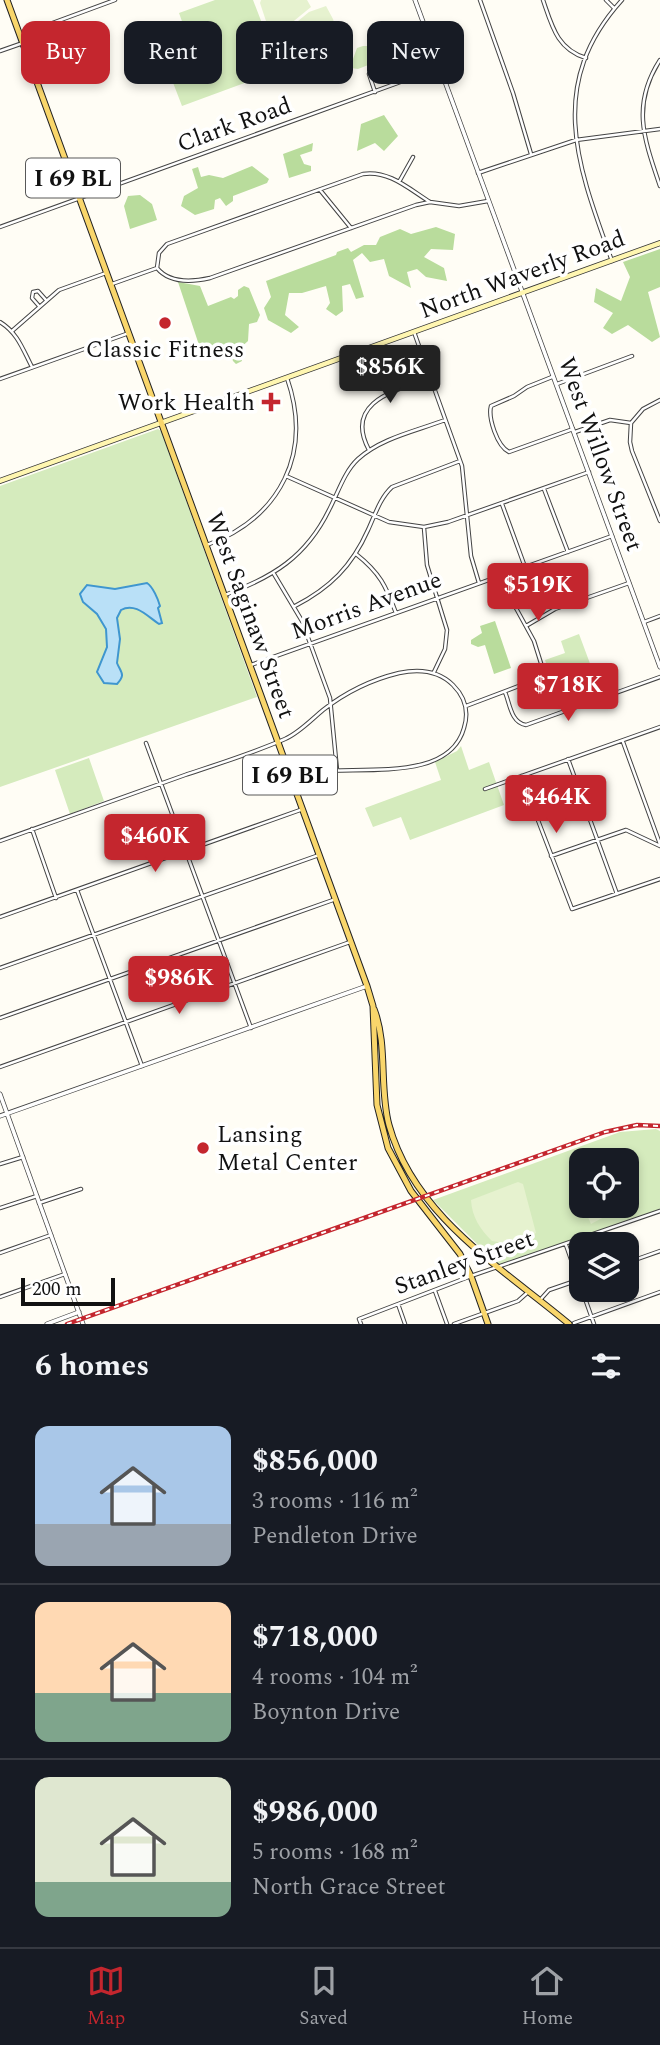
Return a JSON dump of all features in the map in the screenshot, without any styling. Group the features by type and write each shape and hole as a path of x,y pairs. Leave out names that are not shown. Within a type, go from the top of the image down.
{"main road":[{"name":"I 69 BL","path":"7,0 20,35"},
{"name":"I 69 BL","path":"38,84 163,422"},
{"name":"North Waverly Road","path":"0,481 660,243"},
{"name":"West Saginaw Street","path":"163,422 367,986 373,1006 375,1093 388,1148 411,1191 446,1235 471,1276 488,1324"},
{"name":"I 69 BL","path":"373,1006 379,1028 385,1106 391,1132 416,1185 438,1213 501,1268 571,1323"}],"street":[{"path":"20,35 115,0"},
{"name":"West Willow Street","path":"415,0 422,21"},
{"path":"480,0 531,154"},
{"path":"542,0 561,43 571,52 586,58"},
{"path":"606,0 614,8"},
{"path":"612,261 582,177 576,140 576,105 586,58 598,33 622,0"},
{"path":"0,51 21,44"},
{"path":"660,60 645,92 642,131 660,186"},
{"path":"372,84 375,92"},
{"name":"Clark Road","path":"0,227 396,84"},
{"name":"West Willow Street","path":"445,84 660,667"},
{"path":"478,173 576,140 660,129"},
{"path":"399,182 413,157"},
{"path":"157,268 159,253 167,244 370,173 384,175 399,182 430,202"},
{"path":"319,190 351,228"},
{"path":"416,205 417,194"},
{"path":"157,268 176,279 203,280 416,205 430,202 459,206 488,201"},
{"path":"112,284 157,268"},
{"path":"12,331 59,290 107,272"},
{"path":"39,306 32,298 33,292 38,291 46,300"},
{"path":"0,322 12,331 32,368"},
{"path":"414,332 460,461 471,556 479,583"},
{"path":"0,379 130,333"},
{"path":"557,384 632,356"},
{"path":"554,377 527,387 514,396 493,404 489,409 500,444 506,451 610,420 631,423"},
{"path":"207,545 236,532 253,520 271,502 286,476 297,430 295,405 287,378"},
{"path":"369,450 363,419 372,404 386,394 430,379"},
{"path":"660,400 643,409 631,423 630,442 660,521"},
{"path":"225,595 274,574 299,554 312,539 349,469 369,450 445,420"},
{"path":"295,606 329,586 345,570 356,554 384,495 392,487 460,461"},
{"path":"286,476 401,525 424,527 448,522 589,472"},
{"path":"544,488 568,552"},
{"path":"502,503 525,567"},
{"path":"424,527 427,565 447,630 444,649 434,673"},
{"name":"Morris Avenue","path":"251,665 612,536"},
{"path":"356,554 383,580 396,613"},
{"path":"274,574 295,606 331,704 337,770"},
{"path":"466,706 545,676 534,641 511,600 503,575"},
{"path":"526,626 555,609 629,583"},
{"path":"644,622 660,616"},
{"path":"0,841 288,738 331,704 357,688 391,675 414,670 434,673 456,688 466,706 466,724 460,740 442,757 397,768 313,771 291,776"},
{"path":"505,692 515,719 526,725 660,677"},
{"path":"485,789 660,727"},
{"path":"623,740 660,845"},
{"path":"146,743 251,1028"},
{"path":"568,759 617,894"},
{"path":"521,776 570,907 574,909 660,879"},
{"path":"0,917 303,809"},
{"path":"32,829 56,898"},
{"path":"551,856 626,830 660,845"},
{"path":"0,968 319,855"},
{"path":"77,890 142,1066"},
{"path":"0,1018 335,899"},
{"path":"0,1067 351,941"},
{"path":"0,1116 367,986"},
{"path":"0,1094 83,1324"},
{"path":"0,1164 23,1157"},
{"path":"39,1203 81,1189"},
{"path":"0,1208 37,1196"},
{"name":"Stanley Street","path":"361,1324 359,1319 471,1276 501,1268 660,1211"},
{"path":"0,1253 51,1235"},
{"path":"565,1244 569,1253"},
{"path":"639,1258 660,1251"},
{"path":"0,1297 65,1274"},
{"path":"540,1300 550,1290 569,1283"},
{"path":"435,1291 447,1324"},
{"path":"454,1324 518,1301 529,1291"},
{"path":"571,1323 660,1292"},
{"path":"586,1302 594,1324"},
{"path":"398,1304 405,1324"},
{"path":"47,1324 79,1312"}],"green space":[{"path":"215,0 253,0 261,21 236,21 236,84 242,84 182,106 174,84 222,84 222,21 182,21 179,13"},
{"path":"261,0 307,0 311,7 294,21 266,21"},
{"path":"326,6 334,21 298,21 309,12"},
{"path":"367,46 367,66 358,69 353,68 357,48"},
{"path":"384,115 398,136 384,151 375,143 357,151 361,124"},
{"path":"313,143 312,151 300,155 304,164 311,166 311,171 289,178 283,154"},
{"path":"252,166 269,179 267,183 233,196 233,201 226,206 220,198 215,200 214,209 195,215 181,206 184,196 198,188 192,169 198,167 201,177 209,175 223,178"},
{"path":"140,195 152,204 157,220 130,229 124,206 128,196"},
{"path":"436,227 455,234 453,250 431,249 424,257 444,268 447,281 426,277 417,269 407,272 411,288 389,276 384,259 370,262 362,253 353,260 364,297 356,299 350,284 342,286 343,311 336,316 326,309 330,303 326,286 302,293 289,293 285,315 299,327 291,333 268,320 264,308 271,297 266,281 348,248 351,252 364,245 376,245 380,237 400,229 411,234"},
{"path":"660,249 660,287 648,292 660,337 652,342 628,325 612,334 603,328 613,313 594,302 596,288 621,301 630,277 623,262"},
{"path":"178,282 200,286 208,306 231,297 234,299 238,296 238,290 244,286 249,288 260,315 257,322 249,324 248,341 238,350 242,361 236,364 226,349 202,354"},
{"path":"158,429 161,431 257,697 0,787 0,486"},
{"path":"495,621 511,668 494,674 485,645 478,647 471,644 471,640 482,633 480,626"},
{"path":"579,634 595,677 556,692 545,660 565,653 561,641"},
{"path":"461,746 469,770 489,762 504,805 410,840 401,817 373,827 365,808 441,780 435,762 457,751"},
{"path":"89,758 104,801 70,814 55,770"},
{"path":"660,1131 660,1212 603,1232 569,1232 569,1244 501,1268 433,1200 569,1151 569,1218 639,1218 639,1148 576,1148 620,1132"},
{"path":"518,1182 523,1184 536,1233 516,1245 492,1241 477,1222 471,1200"},
{"path":"588,1218 602,1218 591,1224"}],"water":[{"path":"147,583 158,600 162,623 159,624 136,609 121,610 117,618 120,639 117,663 122,676 117,684 104,683 97,672 107,647 106,629 97,614 83,602 80,594 87,585 115,589"}],"railway":[{"path":"67,1324 605,1132 637,1125 660,1126"}],"place":[{"name":"Classic Fitness","path":"165,323"},
{"name":"Work Health","path":"271,402"},
{"name":"Lansing Metal Center","path":"203,1148"}]}
